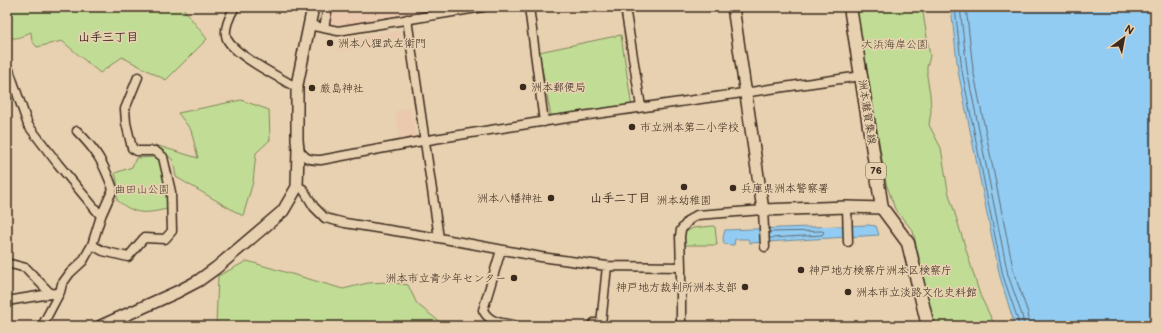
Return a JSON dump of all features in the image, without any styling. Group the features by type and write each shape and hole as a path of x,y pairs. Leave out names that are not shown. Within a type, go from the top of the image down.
{"main road":[{"name":"洲本灘賀集線","path":"850,7 882,208 908,243 928,326"}],"street":[{"path":"235,7 226,30 226,39 233,49 292,85 297,85"},
{"path":"100,326 177,292 198,281 216,268 283,211 297,187 297,85 313,7"},
{"path":"324,28 328,7"},
{"path":"309,25 338,31 453,9 483,7"},
{"path":"529,7 544,122"},
{"path":"626,7 640,107"},
{"path":"733,7 763,210 765,247"},
{"path":"407,19 439,238"},
{"path":"9,70 28,125 101,216"},
{"path":"298,150 305,158 311,160 321,160 425,141 640,107 861,76"},
{"path":"92,245 103,251 128,257 144,238 165,239 172,231 171,192 164,157 155,151 136,151 132,148 126,123 125,109 138,77"},
{"path":"42,326 60,292 62,284 70,273 83,261 92,245 101,216 113,189 104,164 91,146 77,131"},
{"path":"297,187 303,189 314,207 325,218 345,223 439,238 541,257 607,266 682,267"},
{"path":"847,208 848,242"},
{"path":"681,326 682,267 680,236 681,230 689,220 697,215 763,210 882,208"},
{"path":"501,250 484,310 487,317 516,326"},
{"path":"7,263 26,268 51,294"},
{"path":"592,326 594,323 601,324 607,266"},
{"path":"7,300 60,292"}],"shaded area":[{"path":"325,7 450,7 450,10 340,26 322,19"},
{"path":"399,31 401,42 337,51 339,40"},
{"path":"410,108 416,137 400,140 395,111"}],"green space":[{"path":"7,7 182,7 207,39 166,80 122,57 100,73 62,41 37,47 32,41 31,32 17,38 7,37"},
{"name":"大浜海岸公園","path":"856,7 922,7 930,56 927,67 931,111 929,125 941,148 948,191 980,295 995,326 934,326 913,231 895,209 886,183"},
{"path":"621,35 632,108 551,117 539,52"},
{"path":"241,100 269,110 270,140 256,153 253,182 243,216 176,177 173,160 155,145 198,158 191,130 178,113"},
{"name":"曲田山公園","path":"156,157 162,164 169,197 167,209 152,212 140,212 123,205 117,200 117,181 115,173 132,167 136,158"},
{"path":"715,227 717,245 684,245 684,233 693,228"},
{"path":"247,261 343,289 368,283 389,282 408,285 417,304 445,326 216,326 218,276"}],"water":[{"path":"951,7 1155,7 1155,326 1015,326 1000,277 958,71"},
{"path":"868,225 876,226 879,235 750,243 748,239 735,239 734,245 724,244 723,238 725,230"}],"place":[{"name":"洲本八狸武左衛門","path":"330,43"},
{"name":"洲本郵便局","path":"523,87"},
{"name":"厳島神社","path":"312,88"},
{"name":"市立洲本第二小学校","path":"632,127"},
{"name":"洲本幼稚園","path":"684,187"},
{"name":"兵庫県洲本警察署","path":"733,188"},
{"name":"洲本八幡神社","path":"551,198"},
{"name":"神戸地方検察庁洲本区検察庁","path":"801,270"},
{"name":"洲本市立青少年センター","path":"514,278"},
{"name":"神戸地方裁判所洲本支部","path":"745,287"},
{"name":"洲本市立淡路文化史料館","path":"848,292"}],"district":[{"name":"山手三丁目","path":"108,37"},
{"name":"山手二丁目","path":"620,198"}]}
